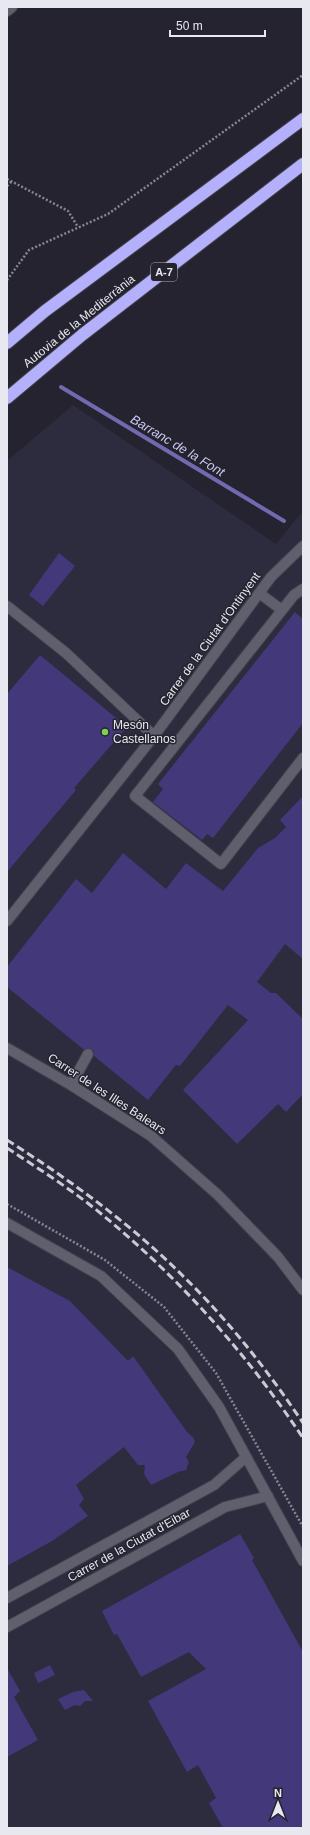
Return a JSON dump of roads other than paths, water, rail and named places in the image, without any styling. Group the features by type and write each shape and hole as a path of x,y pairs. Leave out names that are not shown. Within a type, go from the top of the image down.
{"highway":[{"path":"7,343 45,311 303,118"},
{"name":"Autovia de la Mediterrània","path":"7,398 82,335 303,164"}],"street":[{"path":"7,11 12,7"},
{"name":"Carrer de la Ciutat d'Ontinyent","path":"7,921 154,736 259,593 271,578 302,551"},
{"path":"303,589 294,595 135,796 221,864 303,758"},
{"path":"259,593 282,610"},
{"path":"7,606 66,653 154,736"},
{"name":"Carrer de les Illes Balears","path":"7,1048 71,1085 151,1136 218,1195 278,1257 303,1290"},
{"path":"71,1085 88,1054"},
{"path":"7,1223 101,1276 178,1349 219,1407 303,1561"},
{"name":"Carrer de la Ciutat d'Eibar","path":"7,1598 214,1485 246,1457"},
{"name":"Carrer de la Ciutat d'Eibar","path":"7,1627 225,1507 268,1496"}],"waterway":[{"name":"Barranc de la Font","path":"61,387 284,521"}],"railway":[{"path":"7,1140 77,1187 121,1221 184,1277 217,1311 247,1347 276,1384 303,1423"},
{"path":"7,1148 94,1208 124,1233 181,1287 233,1344 281,1406 303,1438"}],"place":[{"name":"Mesón Castellanos","path":"105,732"}]}
